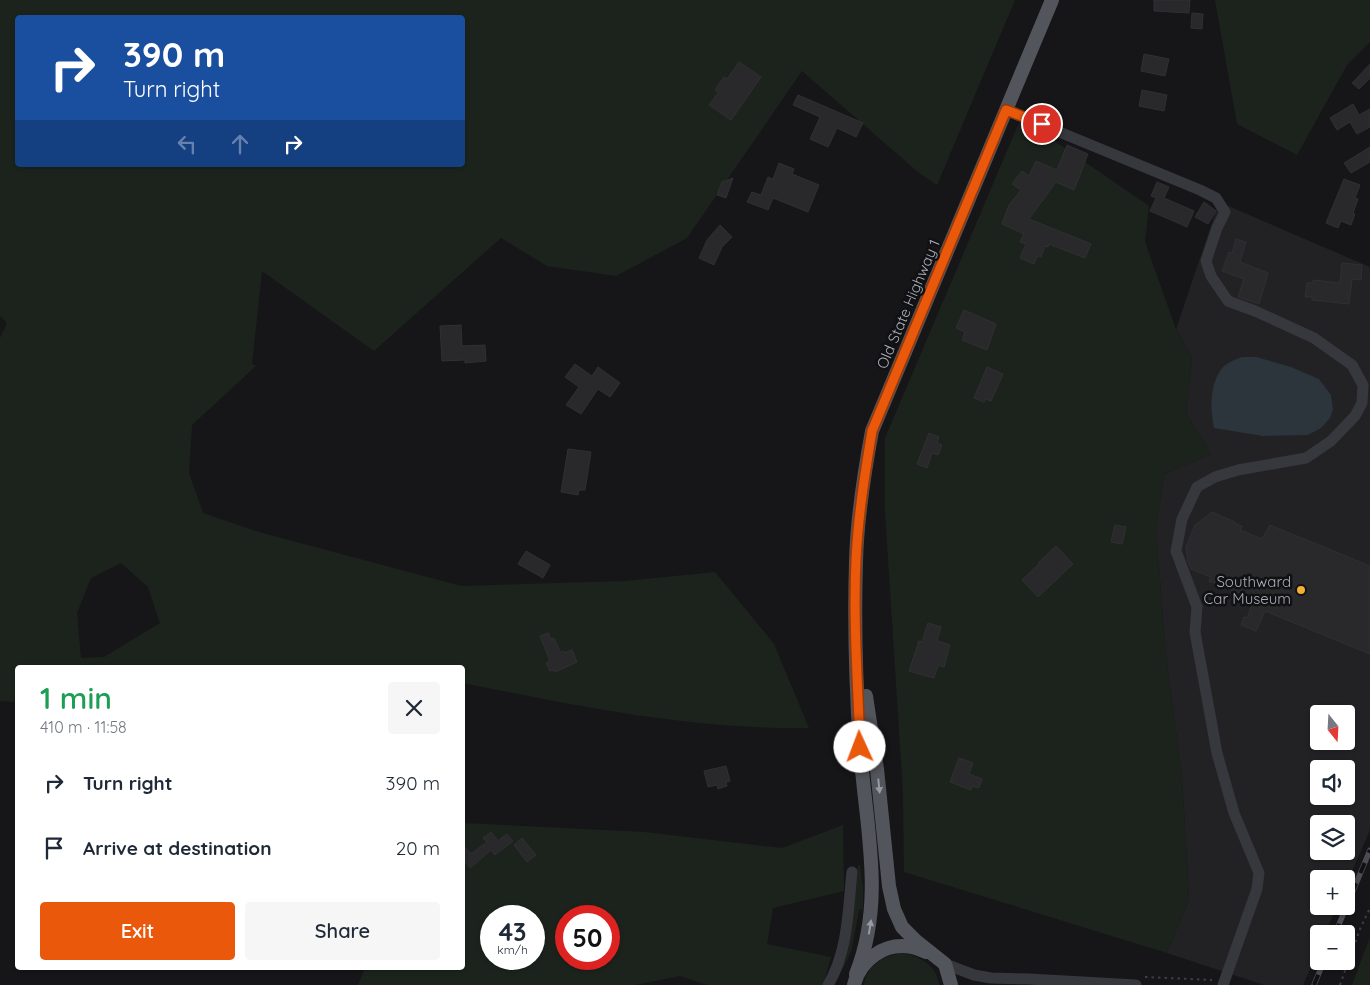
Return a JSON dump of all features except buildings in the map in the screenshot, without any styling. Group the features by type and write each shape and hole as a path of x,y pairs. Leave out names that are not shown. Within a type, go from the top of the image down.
{"main road":[{"name":"Old State Highway 1","path":"855,980 865,952 871,924 873,899 860,747 856,634 856,561 862,486 872,431 1052,0"},
{"name":"Old State Highway 1","path":"856,634 877,769 889,886 894,909 902,927 945,964"},
{"path":"855,980 865,963 878,953 894,947 910,947 932,954"},
{"path":"945,964 951,985"}],"street":[{"path":"1006,110 1216,198 1225,212 1217,228 1206,262 1211,276 1228,301 1314,338 1352,365 1363,385 1362,403 1356,416 1331,441 1306,458 1238,470 1215,477 1197,487 1182,518 1176,551 1197,607 1195,632 1217,753 1234,812 1259,873 1257,889 1219,982"},
{"path":"832,984 841,955 852,872"},
{"path":"945,964 974,975 991,978 1077,982 1138,981"},
{"path":"1043,985 1077,982"}],"path":[{"path":"1340,985 1357,937 1370,908"},
{"path":"1138,981 1219,982"}],"shaded area":[{"path":"0,0 1015,0 937,185 918,172 802,71 687,238 616,276 547,266 501,238 374,351 262,271 252,364 256,366 192,425 189,473 203,513 259,532 461,586 625,581 715,572 774,644 809,728 765,728 678,721 592,708 465,683 465,665 15,665 15,702 0,701 0,338 7,323 0,316","holes":["121,563 148,587 160,623 104,657 81,658 77,613 91,578"]},
{"path":"1215,0 1370,0 1370,42 1347,65 1297,155 1237,124"},
{"path":"1021,118 1149,206 1145,242 1176,329 1192,359 1186,413 1211,454 1164,474 1156,530 1166,656 1182,777 1189,899 1167,953 904,872 903,792 885,512 885,438"},
{"name":"Southward Car Museum","path":"1219,202 1370,267 1370,830 1353,870 1310,870 1310,915 1333,915 1329,925 1310,925 1310,969 1303,985 1264,985 1167,953 1189,899 1182,777 1166,656 1156,530 1164,474 1211,454 1186,413 1192,359 1176,329"},
{"path":"1242,357 1256,357 1291,367 1319,379 1331,395 1333,409 1330,418 1321,428 1308,435 1263,436 1214,428 1211,404 1213,388 1219,372 1224,366"},
{"path":"465,823 644,832 782,848 843,825 844,891 773,908 767,944 831,957 823,985 707,985 680,976 635,985 358,985 364,970 465,970"},
{"path":"860,865 863,909 859,910 851,952 841,973 852,914 858,866"},
{"path":"1370,937 1370,985 1352,985"},
{"path":"902,953 915,956 931,967 938,978 939,985 864,985 869,972 877,963 889,956"}],"railway":[{"path":"1339,925 1370,850"},
{"path":"1314,985 1320,970"}],"place":[{"name":"Southward Car Museum","path":"1301,590"}],"route":[{"path":"860,747 856,634 856,561 862,486 872,431 1006,110 1042,124"}]}
